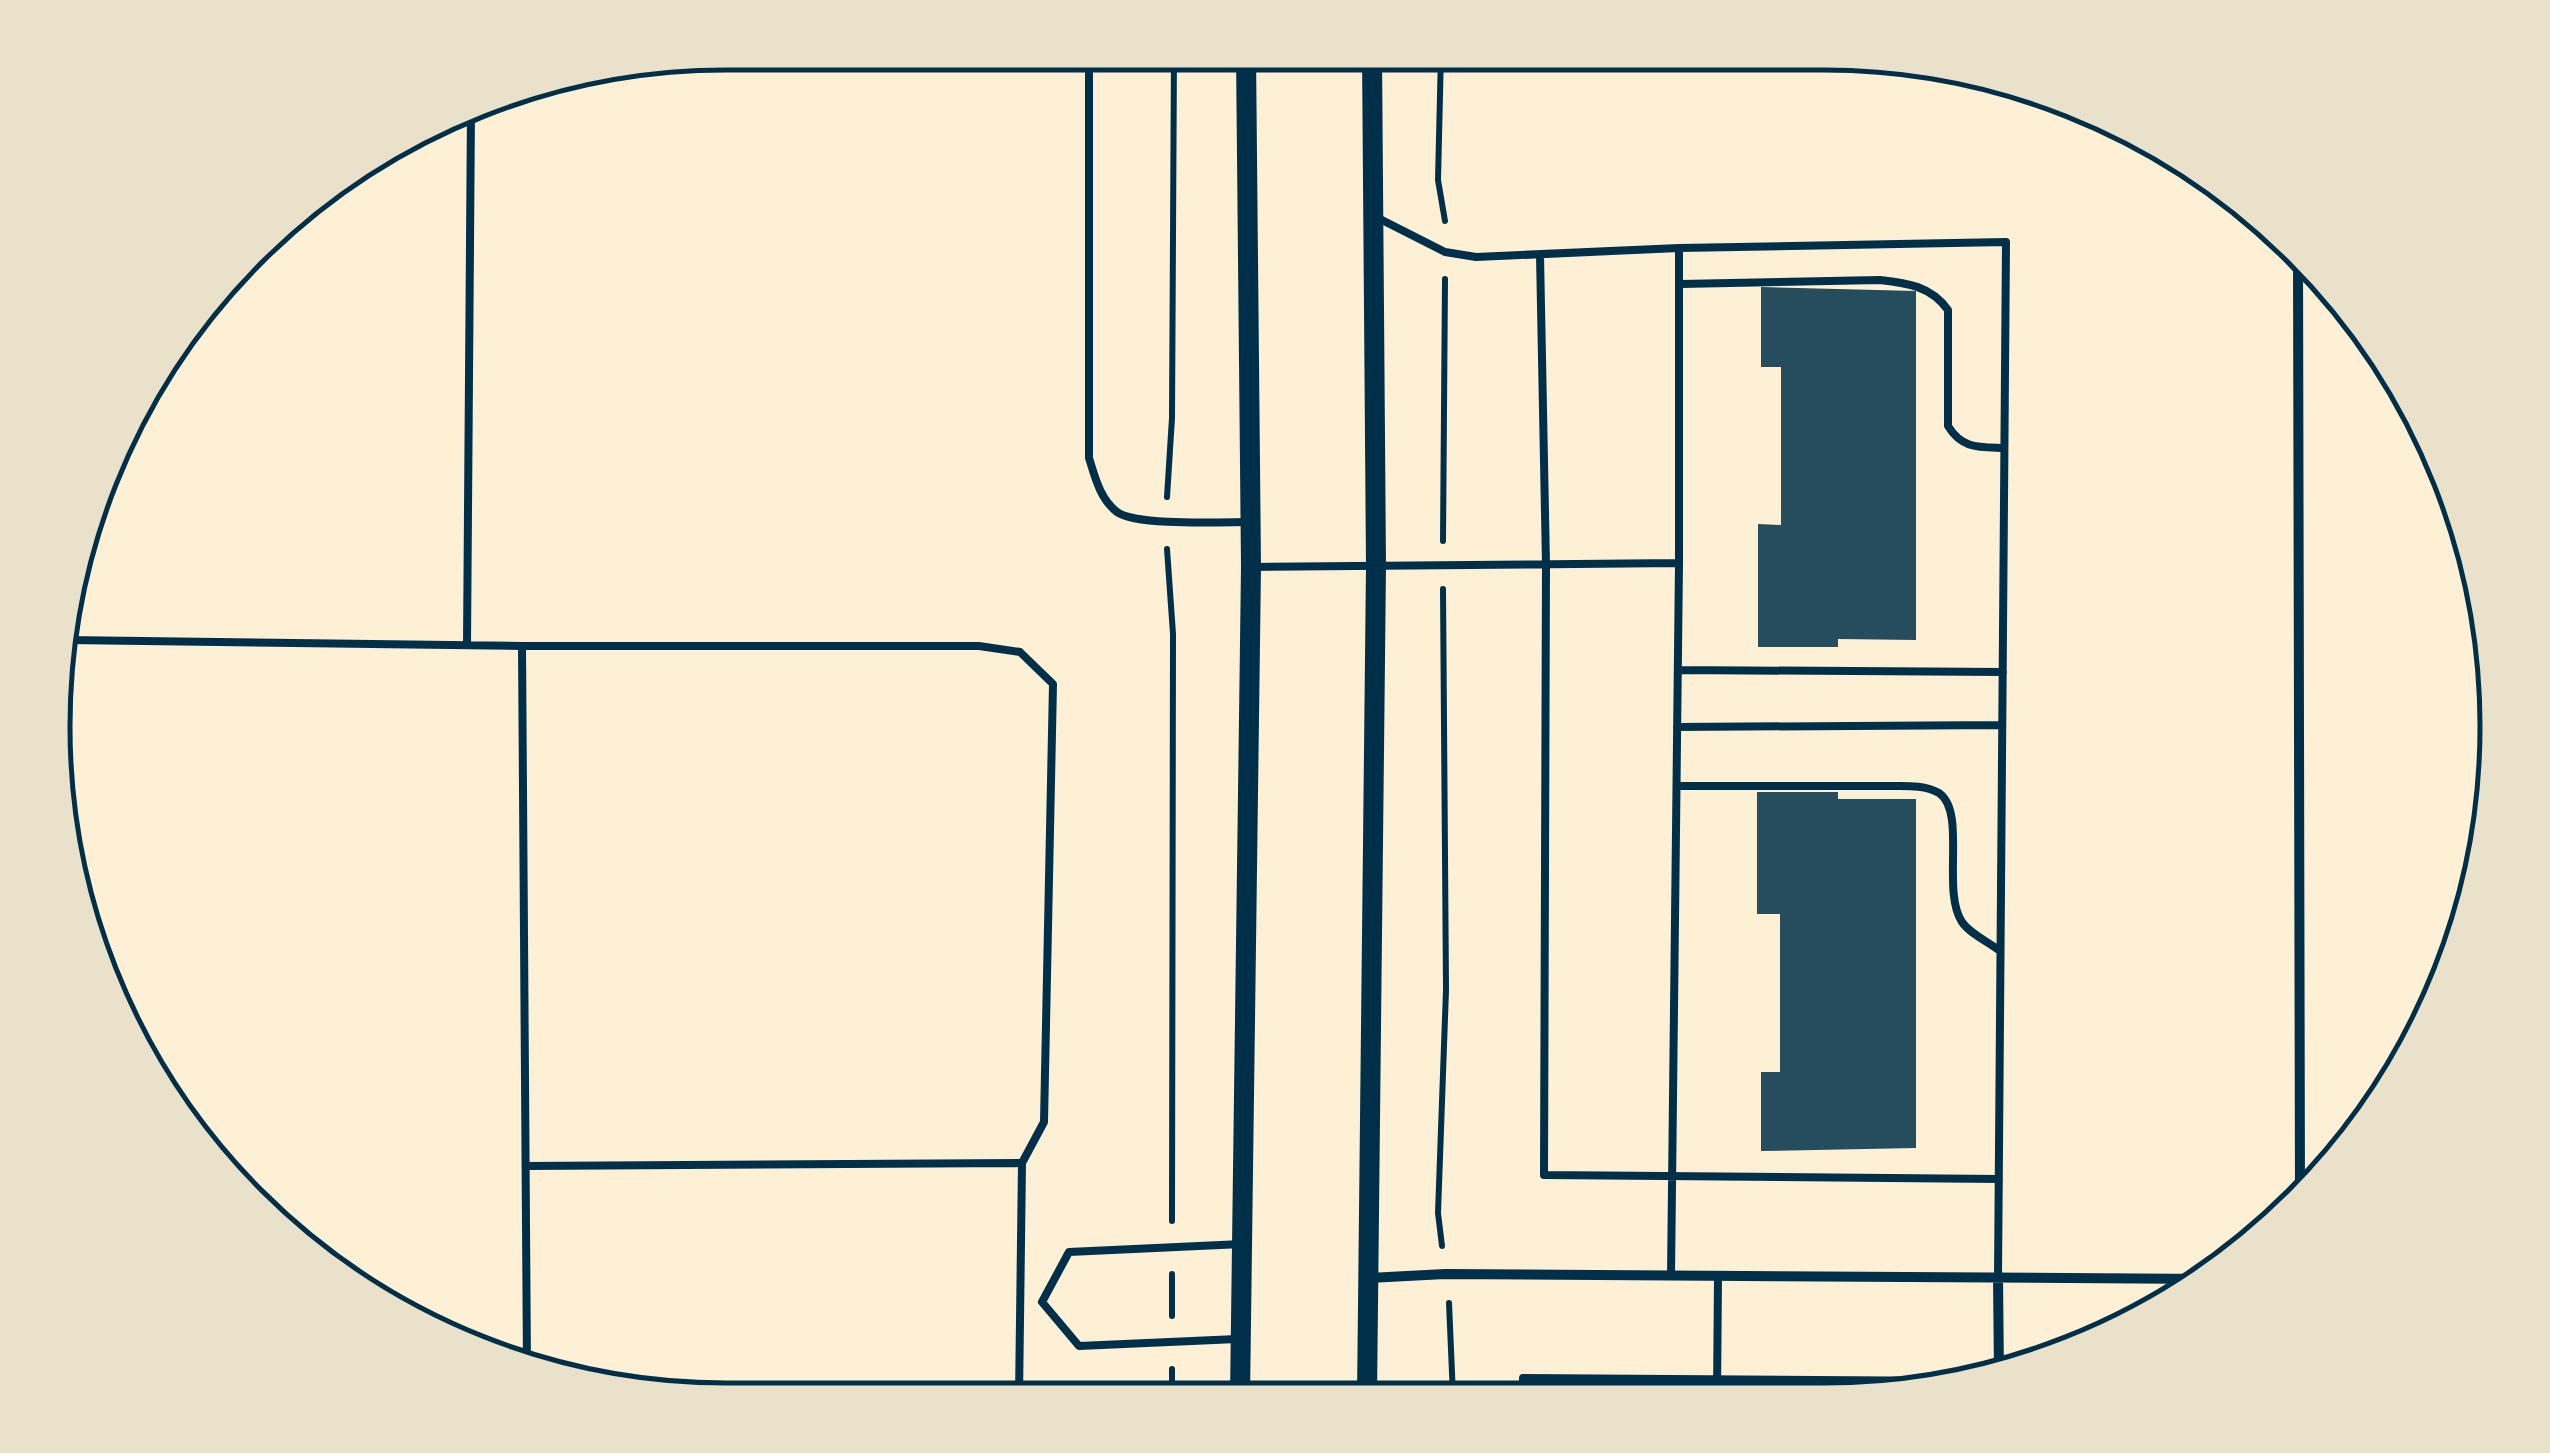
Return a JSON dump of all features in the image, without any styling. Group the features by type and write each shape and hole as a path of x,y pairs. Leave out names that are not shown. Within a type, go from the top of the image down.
{"main road":[{"path":"1240,1383 1251,567 1246,70"},
{"path":"1367,1383 1376,566 1372,70"}],"street":[{"path":"2300,1178 2301,276"},
{"path":"1366,1278 1445,1274 2177,1279"},
{"path":"1998,1278 1999,1359"}],"lane":[{"path":"1088,70 1089,458 1098,489 1118,514 1141,520 1250,522"},
{"path":"466,645 470,122"},
{"path":"1371,214 1445,252 1476,257 1678,248 2006,242 1998,1278"},
{"path":"1672,1276 1681,284 1678,248"},
{"path":"1540,255 1546,564 1544,1175 1999,1179"},
{"path":"1681,284 1880,280 1912,284 1939,298 1948,310 1948,426 1956,440 1970,446 2004,448"},
{"path":"1251,567 1678,563"},
{"path":"76,640 979,646 1020,652 1053,684 1044,1122 1022,1163 1020,1383"},
{"path":"522,646 527,1352"},
{"path":"1678,670 2003,672"},
{"path":"1677,727 2002,725"},
{"path":"1677,786 1892,786 1922,787 1941,794 1952,812 1954,905 1963,924 2000,951"},
{"path":"526,1166 1022,1163"},
{"path":"1042,1302 1069,1252 1242,1244"},
{"path":"1718,1276 1718,1383"},
{"path":"1023,1303 1042,1302"},
{"path":"1042,1302 1079,1346 1240,1338"},
{"path":"1523,1383 1523,1378 1876,1381"}],"path":[{"path":"1168,484 1172,418 1174,70"},
{"path":"1441,70 1438,180 1445,215 1443,522"},
{"path":"1167,560 1173,634 1172,1383"},
{"path":"1438,1213 1446,990 1444,618"},
{"path":"1452,1338 1453,1383"}],"building":[{"path":"1761,287 1916,291 1916,640 1838,639 1838,647 1758,647 1758,524 1781,525 1781,367 1761,367"},
{"path":"1757,792 1838,792 1838,799 1916,799 1916,1148 1761,1151 1761,1072 1780,1072 1780,914 1757,914"}]}
